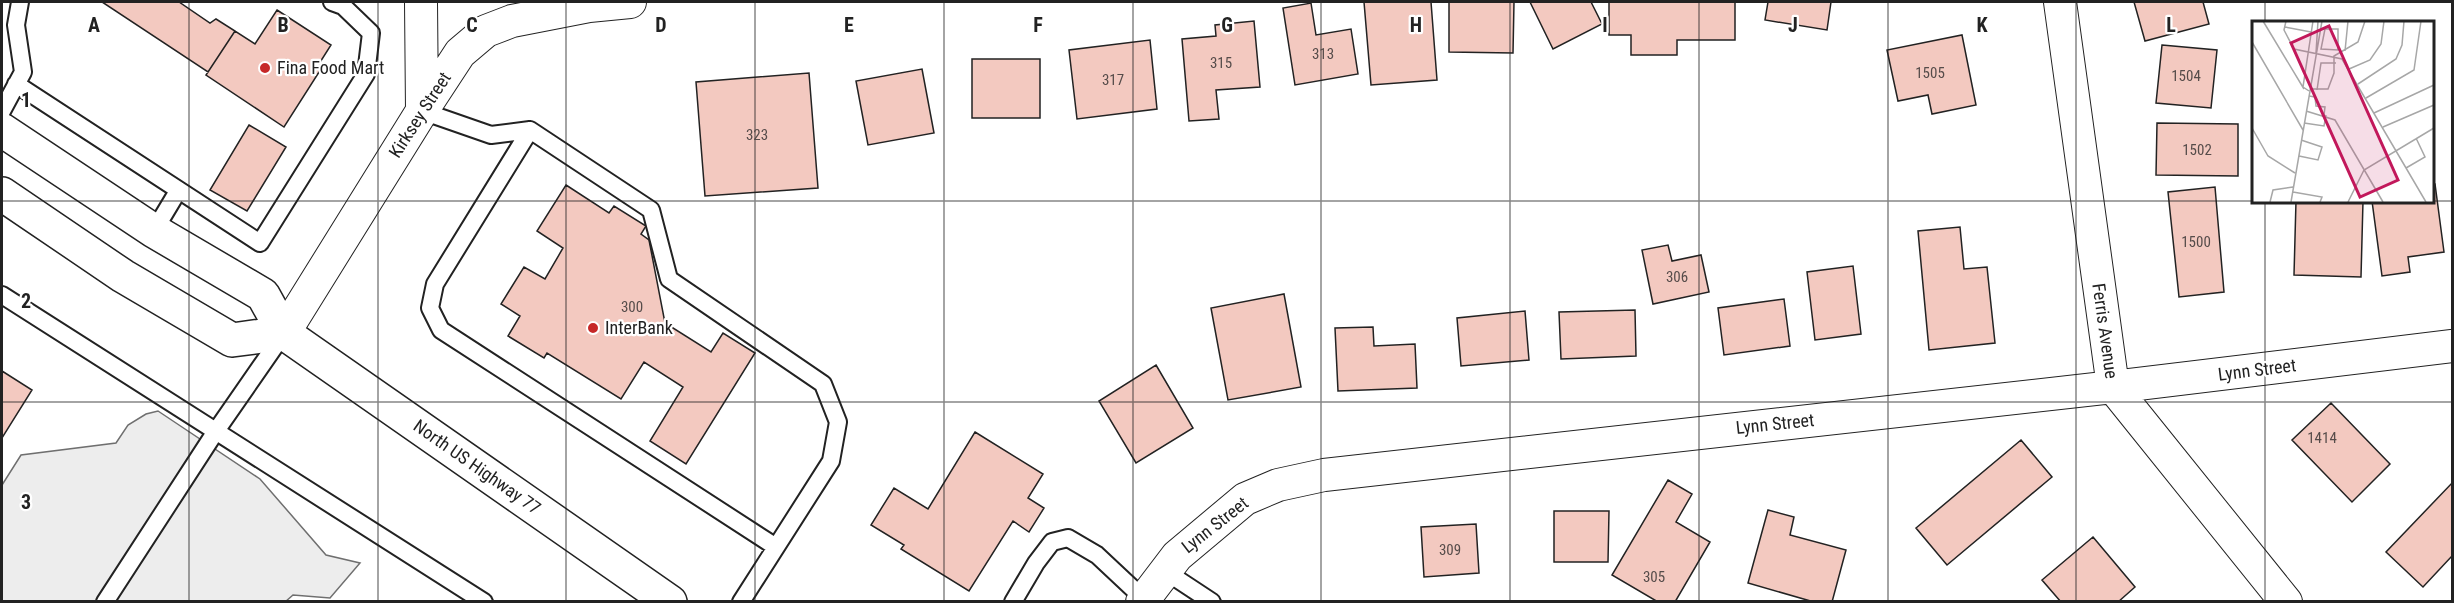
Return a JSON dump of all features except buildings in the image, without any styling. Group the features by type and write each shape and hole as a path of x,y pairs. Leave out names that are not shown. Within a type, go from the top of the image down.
{"main road":[{"name":"North US Highway 77","path":"2,130 154,231 262,295 284,333 670,602"},
{"path":"2,194 123,276 232,340 284,333"}],"street":[{"path":"422,2 422,111"},
{"name":"Kirksey Street","path":"284,333 460,53 486,31 523,19 589,6 630,2"},
{"name":"Ferris Avenue","path":"2060,2 2113,387 2286,602"},
{"name":"Lynn Street","path":"1143,600 1177,556 1245,499 1278,485 1324,475 2113,387 2452,346"}],"lane":[{"path":"2,111 23,72 16,25 20,2"},
{"path":"16,84 260,243 366,74 371,33 343,6 332,2"},
{"path":"422,111 491,135 530,130 651,210 669,279 823,384 838,422 831,461 741,602"},
{"path":"530,130 435,284 430,308 441,330 776,547"},
{"path":"154,231 178,191"},
{"path":"2,295 484,602"},
{"path":"105,602 216,431 284,333"},
{"path":"1013,602 1036,563 1052,542 1068,538 1097,555 1143,600"},
{"path":"1165,571 1212,602"}],"shaded area":[{"path":"158,411 260,479 326,555 360,563 330,598 293,595 285,602 2,601 2,485 21,455 116,443 128,425 146,414"}],"place":[{"name":"Fina Food Mart","path":"265,68"},
{"name":"InterBank","path":"593,328"}]}
